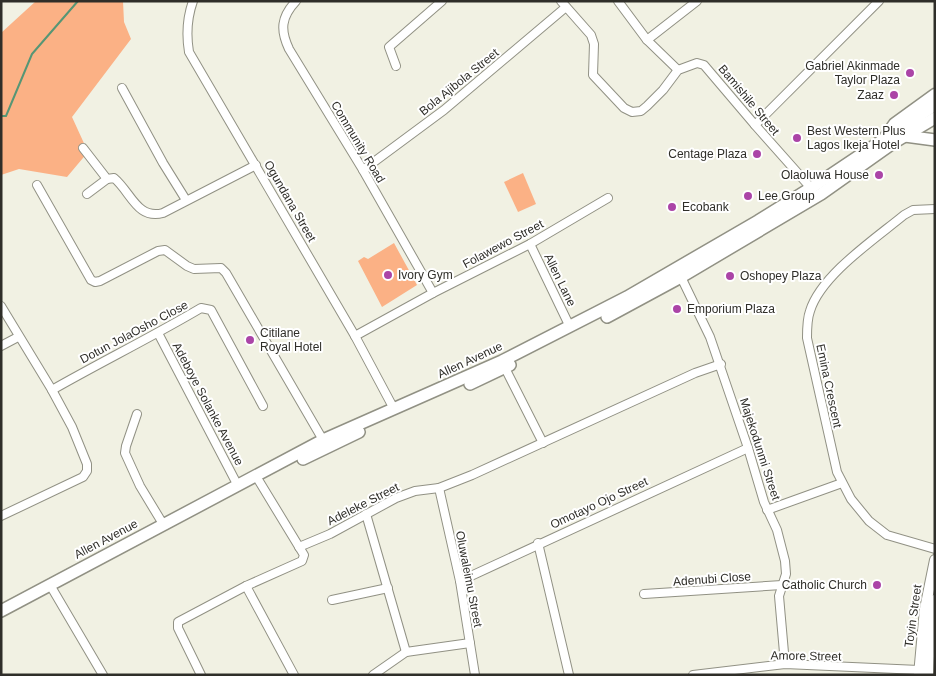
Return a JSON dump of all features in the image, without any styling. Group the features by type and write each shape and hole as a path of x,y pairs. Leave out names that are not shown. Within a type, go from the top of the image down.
{"main road":[{"path":"886,137 895,124 935,95"},
{"name":"Allen Avenue","path":"1,611 323,440 502,361 627,298 811,188 935,106"},
{"name":"Allen Avenue","path":"1,618 326,447 505,368 633,304 821,194 893,143 935,118"},
{"path":"905,136 935,140"}],"street":[{"name":"Ogundana Street","path":"193,1 186,34 189,52 355,336 394,409"},
{"name":"Community Road","path":"296,1 288,10 285,18 285,40 289,50 363,170 433,293"},
{"path":"396,66 389,47 442,1"},
{"path":"563,4 591,35 594,44 593,75 624,108 632,112 640,111 663,90 678,70 647,40 618,1"},
{"path":"647,40 697,1"},
{"path":"754,125 879,1"},
{"name":"Bola Ajibola Street","path":"363,170 444,110 563,4"},
{"name":"Bamishile Street","path":"678,70 697,63 704,64 754,125 811,188"},
{"path":"122,88 163,163 186,200"},
{"path":"83,148 108,179"},
{"path":"87,194 108,179 114,178 142,210 154,216 256,165"},
{"path":"37,185 92,280 95,282 158,251 165,250 194,269 221,268 231,281 323,440"},
{"name":"Folawewo Street","path":"355,336 433,293 530,244 608,198"},
{"name":"Emina Crescent","path":"935,208 913,210 904,215 839,269 822,290 809,312 807,338 836,472 851,499 869,521 887,535 935,549"},
{"name":"Allen Lane","path":"530,244 570,327"},
{"name":"Majekodunmi Street","path":"681,277 721,364 767,510 778,530 786,561 786,574 779,596 785,664"},
{"path":"1,306 18,337 52,390 72,427 87,464 87,471 83,477 1,516"},
{"name":"Dotun JolaOsho Close","path":"52,390 201,308 211,310 263,406"},
{"name":"Adeboye Solanke Avenue","path":"158,333 237,484"},
{"path":"1,346 18,337"},
{"name":"Adeleke Street","path":"299,547 330,534 396,498 415,491 440,488 686,377 721,364"},
{"path":"505,368 543,443"},
{"path":"137,414 125,453 140,486 162,524"},
{"name":"Omotayo Ojo Street","path":"460,580 748,448"},
{"path":"201,675 178,628 178,622 246,586 302,561 304,558 304,554 259,481"},
{"path":"767,510 842,484"},
{"name":"Oluwaleimu Street","path":"440,488 460,580 475,675"},
{"path":"366,514 406,652"},
{"path":"538,543 569,675"},
{"name":"Toyin Street","path":"922,673 926,609 935,560"},
{"name":"Adenubi Close","path":"644,594 782,585"},
{"path":"246,586 294,675"},
{"path":"332,600 388,588"},
{"path":"53,590 103,675"},
{"name":"Toyin Street","path":"922,673 929,656 935,600"},
{"path":"373,675 406,652 470,643"},
{"name":"Amore Street","path":"693,675 785,664 922,673"}],"shaded area":[{"path":"36,1 123,1 124,22 131,39 72,117 88,152 67,177 19,169 1,175 1,33"},
{"path":"523,173 536,204 518,212 504,182"},
{"name":"Ivory Gym","path":"394,243 417,285 382,307 358,261 364,257 368,259"}],"waterway":[{"path":"1,116 6,116 32,54 78,1"}],"place":[{"name":"Gabriel Akinmade Taylor Plaza","path":"910,73"},
{"name":"Zaaz","path":"894,95"},
{"name":"Best Western Plus Lagos Ikeja Hotel","path":"797,138"},
{"name":"Centage Plaza","path":"757,154"},
{"name":"Olaoluwa House","path":"879,175"},
{"name":"Lee Group","path":"748,196"},
{"name":"Ecobank","path":"672,207"},
{"name":"Ivory Gym","path":"388,275"},
{"name":"Oshopey Plaza","path":"730,276"},
{"name":"Emporium Plaza","path":"677,309"},
{"name":"Citilane Royal Hotel","path":"250,340"},
{"name":"Catholic Church","path":"877,585"}]}
